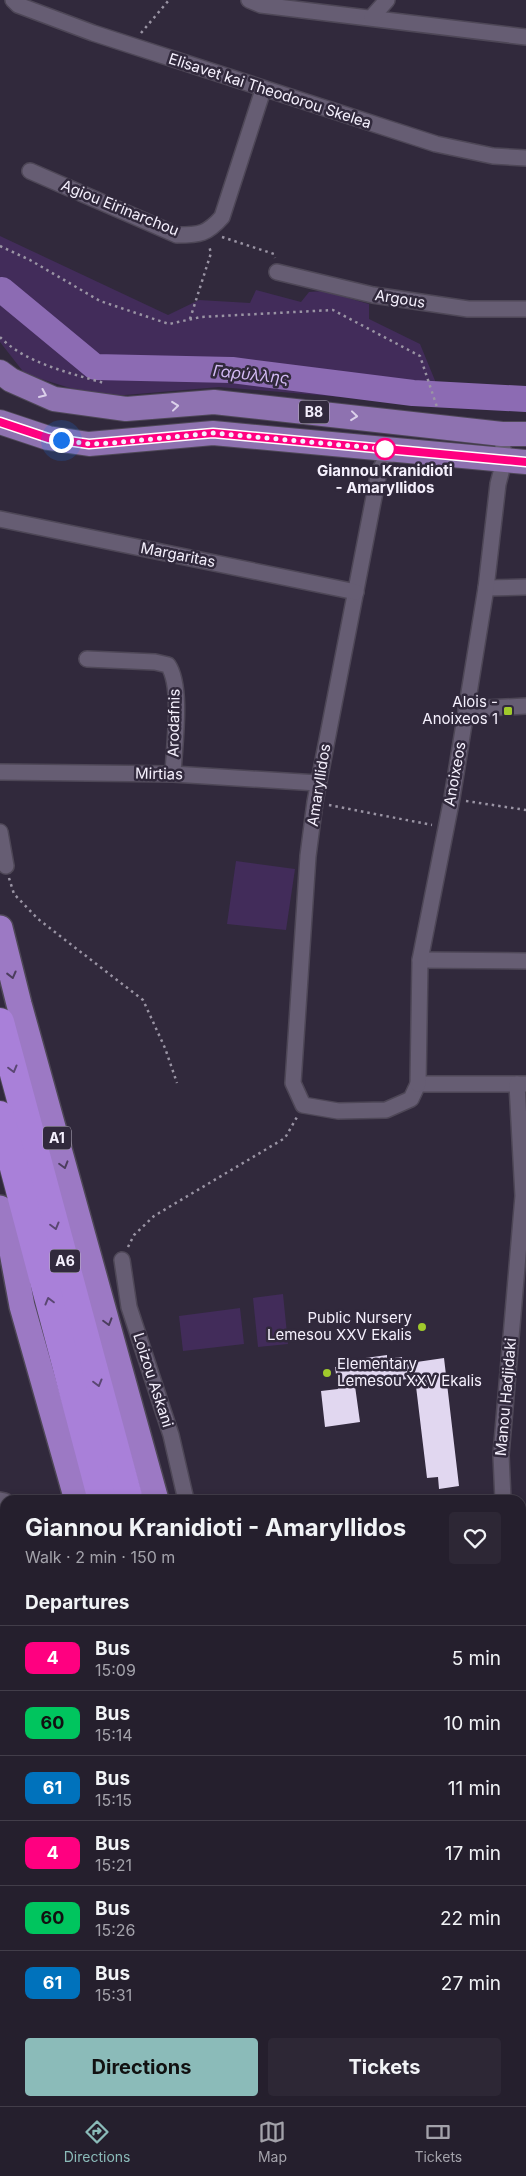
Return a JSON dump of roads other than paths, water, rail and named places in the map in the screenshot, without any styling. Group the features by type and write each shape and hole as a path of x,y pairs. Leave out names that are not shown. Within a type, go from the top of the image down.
{"highway":[{"name":"A1","path":"0,928 22,1014 116,1349"},
{"name":"A6","path":"0,1022 128,1495"},
{"name":"A6","path":"0,1115 101,1495"},
{"path":"0,1208 12,1252 22,1306 76,1495"},
{"path":"22,1306 88,1495"},
{"path":"116,1349 139,1495"},
{"path":"116,1349 155,1495"}],"main road":[{"name":"B8","path":"0,372 10,380 54,399 126,409 214,402 502,434 526,434"},
{"name":"B8","path":"0,422 48,438 89,444 213,433 366,446 386,458 515,462"}],"street":[{"path":"249,0 261,5 521,36 526,23"},
{"path":"372,17 387,0"},
{"name":"Elisavet kai Theodorou Skelea","path":"0,4 16,2 130,45 263,90 436,144 493,156 526,158"},
{"name":"Agiou Eirinarchou","path":"30,171 177,235 197,235 211,230 222,217 263,90"},
{"name":"Argous","path":"277,272 392,298 468,309 526,309"},
{"name":"Anoixeos","path":"418,1084 420,960 444,828 452,798 486,588 498,484 515,462 502,434"},
{"name":"Amaryllidos","path":"386,458 356,592 315,802 308,856 294,1083 304,1105 338,1112 386,1110 411,1099 418,1084"},
{"name":"Margaritas","path":"0,519 356,592"},
{"path":"486,588 526,587"},
{"name":"Arodafnis","path":"87,659 155,662 168,665 174,673 176,694 172,774"},
{"path":"466,709 526,706"},
{"name":"Mirtias","path":"0,772 172,774 318,783"},
{"path":"0,832 6,866"},
{"path":"420,960 526,961"},
{"path":"418,1084 522,1084"},
{"name":"Manou Hadjidaki","path":"503,1495 501,1455 523,1196 522,1084"},
{"name":"Loizou Askani","path":"122,1260 130,1307 171,1435 185,1495"}],"waterway":[{"name":"Γαρύλλης","path":"2,290 95,367 232,370 413,393 526,399"}],"place":[{"name":"Giannou Kranidioti - Amaryllidos","path":"385,449"},
{"name":"Alois - Anoixeos 1","path":"508,711"},
{"name":"Public Nursery Lemesou XXV Ekalis","path":"422,1327"},
{"name":"Elementary Lemesou XXV Ekalis","path":"327,1373"}]}
